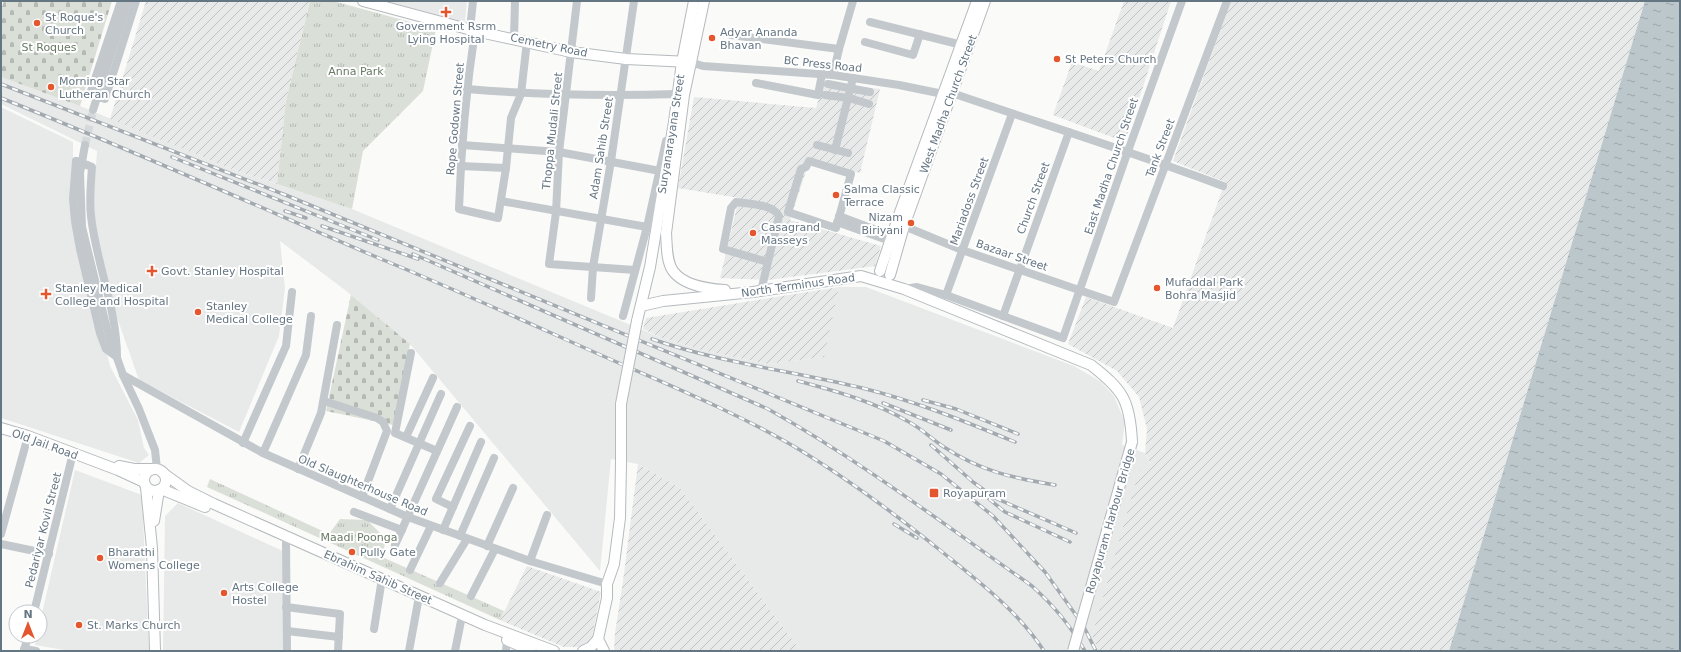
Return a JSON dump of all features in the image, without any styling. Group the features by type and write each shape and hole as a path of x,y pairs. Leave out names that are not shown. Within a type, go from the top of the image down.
{"main road":[{"name":"Cemetry Road","path":"362,1 473,30 571,52 626,59 686,62"},
{"name":"Suryanarayana Street","path":"694,1 686,62 684,95 666,233 667,254 672,270 681,279 695,285 713,289 757,292"},
{"name":"Suryanarayana Street","path":"596,651 607,598 607,584 614,564 620,518 621,404 637,321 650,267 678,94 704,1"},
{"name":"West Madha Church Street","path":"880,271 981,1"},
{"name":"West Madha Church Street","path":"890,275 904,226 947,93"},
{"path":"861,276 880,271 890,275 904,289"},
{"name":"North Terminus Road","path":"641,306 663,300 757,292 861,276 904,289 1038,345"},
{"name":"Royapuram Harbour Bridge","path":"1038,345 1091,365 1113,382 1125,400 1131,423 1132,442 1073,651"},
{"name":"Old Jail Road","path":"1,428 28,436 73,453 145,485"},
{"name":"Old Jail Road","path":"90,460 134,469 158,470"},
{"path":"145,485 154,491 160,490 164,487 166,480 158,470 147,472 145,485 152,548 155,651"},
{"name":"Ebrahim Sahib Street","path":"158,470 188,491 214,504 485,625 554,651"},
{"path":"152,548 155,512 160,490"},
{"name":"Ebrahim Sahib Street","path":"160,490 212,509 530,651"},
{"path":"583,651 591,647 598,639 604,651"}],"street":[{"path":"121,1 90,94 105,99 136,1"},
{"path":"93,110 128,1"},
{"name":"Rope Godown Street","path":"473,1 473,30 460,166 460,209 498,218 502,201"},
{"path":"514,38 515,1"},
{"name":"Thoppa Mudali Street","path":"577,1 560,152 556,212 549,264 593,267"},
{"name":"Adam Sahib Street","path":"591,298 593,267 611,161 634,1"},
{"path":"833,75 853,1"},
{"name":"East Madha Church Street","path":"1003,316 1064,338 1128,151 1182,1"},
{"name":"Tank Street","path":"1114,302 1227,1"},
{"path":"870,22 965,46"},
{"path":"865,42 913,55 920,34"},
{"path":"730,35 839,49"},
{"path":"527,41 522,94 511,118 502,201 556,212 647,227"},
{"name":"BC Press Road","path":"686,62 703,66 833,75 947,93 1128,151 1223,186"},
{"path":"756,83 818,95 822,74"},
{"path":"835,150 854,78"},
{"path":"828,84 870,92"},
{"path":"467,89 522,94 620,96 678,94"},
{"path":"825,95 848,98 868,104"},
{"name":"Mariadoss Street","path":"946,295 1012,114"},
{"path":"623,316 647,227 667,136 674,122"},
{"name":"Church Street","path":"1003,316 1069,132"},
{"path":"85,145 80,173 82,224 103,313 116,357 123,376 139,408 155,450 158,470"},
{"path":"462,145 560,152 660,171"},
{"path":"816,145 848,153"},
{"path":"76,161 92,167 91,215 116,338 116,357 106,349 100,333 80,249 75,221 74,199 76,161"},
{"path":"809,161 851,174 838,219 836,228 788,212 801,170 806,167 809,161"},
{"path":"460,166 506,168"},
{"path":"757,292 768,262 779,216 777,211 770,208 736,202 734,203 731,208 723,249 768,262"},
{"path":"838,219 891,239"},
{"name":"Bazaar Street","path":"904,226 962,250 1114,302"},
{"path":"593,267 635,270"},
{"path":"904,289 917,287 946,295 1003,316"},
{"path":"243,443 286,346 292,292"},
{"path":"263,453 306,355 311,316"},
{"path":"298,469 324,401 337,324"},
{"path":"411,353 395,433 437,451"},
{"name":"Old Slaughterhouse Road","path":"123,376 263,453 408,517 530,562 607,584"},
{"path":"406,438 433,378"},
{"path":"390,509 441,394"},
{"path":"324,401 377,418 384,422 387,431 362,497"},
{"path":"395,545 457,407"},
{"path":"453,507 436,499 470,426"},
{"path":"1,534 28,436"},
{"path":"443,530 481,442"},
{"name":"Pedariyar Kovil Street","path":"36,604 73,453"},
{"path":"440,583 463,538 494,458"},
{"path":"471,596 491,548 513,488"},
{"path":"354,512 402,530"},
{"path":"530,562 547,515"},
{"path":"410,570 431,526"},
{"path":"286,543 287,651"},
{"path":"1,544 49,554"},
{"path":"374,629 381,585"},
{"path":"408,651 418,602"},
{"path":"286,607 340,614 338,651"},
{"path":"455,651 461,621"},
{"path":"287,631 339,637"},
{"path":"506,651 507,640"},
{"path":"24,650 36,651"}],"shaded area":[{"path":"146,1 310,1 286,101 277,184 237,171 110,119"},
{"name":"Government Rsrm Lying Hospital","path":"385,1 467,1 465,22"},
{"path":"1124,1 1171,1 1125,142 1053,115 1072,62 1099,71"},
{"path":"1231,1 1645,1 1449,651 1100,651 1092,636 1139,471 1151,464 1145,453 1147,429 1139,397 1117,371 1068,344 1086,297 1173,328 1225,182 1173,161"},
{"path":"1,77 80,106 237,171 352,209 662,338 701,350 768,364 823,357 839,287 866,287 1074,366 1100,381 1114,396 1125,422 1122,445 1145,453 1151,465 1092,636 1100,651 800,650 680,488 638,464 611,459 600,571 410,344 345,290 280,241 285,288 279,336 239,432 139,380 102,275 92,220 97,151 1,104"},
{"path":"823,83 880,89 860,173 810,159 790,220 881,246 875,266 768,280 720,278 739,198 678,188 694,97 816,108"},
{"name":"Stanley Medical College and Hospital","path":"1,107 73,142 73,222 110,366 138,420 144,448 149,455 139,463 1,418"},
{"path":"839,287 824,357 768,364 701,350 662,338 643,329 646,318"},
{"path":"638,464 680,488 800,650 803,651 614,651 615,633"},
{"name":"Bharathi Womens College","path":"75,470 142,495 149,651 70,651 35,645 48,644 48,604 44,604"},
{"name":"Arts College Hostel","path":"178,503 285,552 284,651 163,651 165,516"},
{"path":"527,566 601,592 592,637 583,647 564,647 500,620"}],"green space":[{"name":"St Roques","path":"4,1 112,1 80,106 1,77 1,10"},
{"name":"Anna Park","path":"310,1 333,1 436,29 423,91 363,151 352,209 277,184 286,101"},
{"path":"351,295 410,344 393,425 326,411"},
{"name":"Maadi Poonga","path":"210,479 329,534 340,519 367,520 386,539 382,557 504,611 500,620 207,487"}],"water":[{"path":"1645,1 1680,1 1680,651 1449,651"}],"tunnel":[{"path":"85,145 93,110"}],"railway":[{"path":"1,84 288,196 884,441 941,474 993,516 1045,572 1083,625 1096,651"},
{"path":"1,98 144,157 468,296 705,401 751,423 795,447 852,484 941,551 997,597 1034,636 1044,651"},
{"path":"172,157 378,240"},
{"path":"285,211 306,218"},
{"path":"322,226 418,259"},
{"path":"413,254 768,409 802,429 902,494 1032,586 1061,616 1085,651"},
{"path":"652,339 730,361 836,382 882,393 939,412 1015,442"},
{"path":"798,381 841,393 896,415 914,425 957,455 984,468 1011,476 1055,485"},
{"path":"923,400 956,409 1018,434"},
{"path":"883,403 951,430"},
{"path":"931,445 973,482 995,498 1076,533"},
{"path":"989,499 1005,512 1070,542"},
{"path":"894,524 917,538"}],"place":[{"name":"Government Rsrm Lying Hospital","path":"446,12"},
{"name":"St Roque's Church","path":"37,23"},
{"name":"Adyar Ananda Bhavan","path":"712,38"},
{"name":"St Peters Church","path":"1057,59"},
{"name":"Morning Star Lutheran Church","path":"51,87"},
{"name":"Salma Classic Terrace","path":"836,195"},
{"name":"Nizam Biriyani","path":"911,223"},
{"name":"Casagrand Masseys","path":"753,233"},
{"name":"Govt. Stanley Hospital","path":"152,271"},
{"name":"Mufaddal Park Bohra Masjid","path":"1157,288"},
{"name":"Stanley Medical College and Hospital","path":"46,294"},
{"name":"Stanley Medical College","path":"198,312"},
{"name":"Royapuram","path":"934,493"},
{"name":"Pully Gate","path":"352,552"},
{"name":"Bharathi Womens College","path":"100,558"},
{"name":"Arts College Hostel","path":"224,593"},
{"name":"St. Marks Church","path":"79,625"}]}
